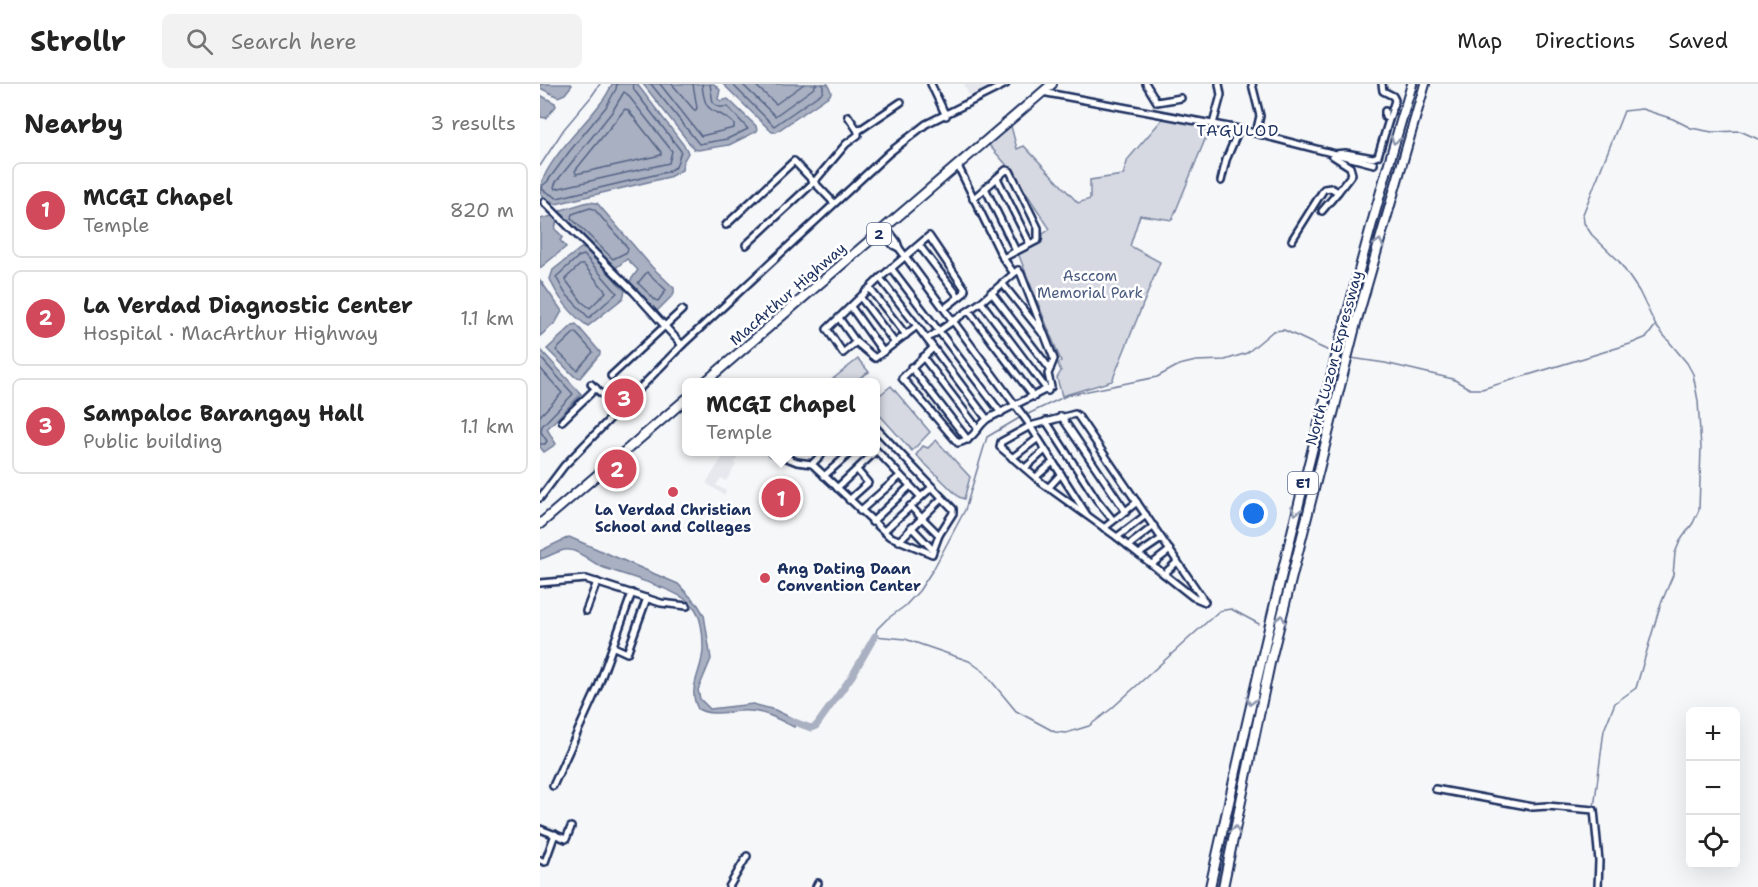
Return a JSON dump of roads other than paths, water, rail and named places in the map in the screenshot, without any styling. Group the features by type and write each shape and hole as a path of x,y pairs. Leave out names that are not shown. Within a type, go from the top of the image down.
{"highway":[{"name":"MacArthur Highway","path":"712,378 1052,84"},
{"name":"North Luzon Expressway","path":"1210,887 1260,663 1321,408 1412,84"},
{"name":"North Luzon Expressway","path":"1223,887 1272,652 1356,323 1425,84"},
{"path":"540,524 682,403"}],"street":[{"path":"931,84 946,116"},
{"path":"540,498 564,466 682,345 834,202 926,124 1006,84"},
{"path":"1147,84 1157,102 1181,98"},
{"path":"1213,124 1221,95 1220,84"},
{"path":"1252,84 1260,116 1256,133"},
{"path":"1332,155 1344,153 1376,157 1379,154 1395,100 1393,96 1383,91 1382,84"},
{"path":"1042,92 1239,129 1332,155 1374,164"},
{"path":"746,245 814,182 846,144 858,135 858,131 901,102"},
{"path":"1385,111 1384,117 1389,119"},
{"path":"848,116 858,131"},
{"path":"1221,181 1226,160 1239,129"},
{"path":"1322,211 1352,174 1350,167 1332,155"},
{"path":"726,225 794,161 834,202"},
{"path":"958,166 1002,258 1013,272"},
{"path":"973,199 1006,170 1010,171 1038,228 1040,239 1002,258"},
{"path":"997,178 1029,244"},
{"path":"1292,240 1324,189 1330,188 1338,192"},
{"path":"985,189 1016,251"},
{"path":"544,202 634,292 682,345"},
{"path":"884,229 893,245 905,256 945,308 1021,412 1090,519"},
{"path":"856,342 845,352 841,352 827,329 927,237 931,238 965,289 964,293 945,308"},
{"path":"919,245 959,297"},
{"path":"891,268 1001,413"},
{"path":"927,339 981,302 1018,270 1054,359 1048,376 1051,387 1048,391 987,419 975,435 959,444 903,380 902,375 933,348"},
{"path":"880,278 987,419"},
{"path":"1002,283 1044,336"},
{"path":"870,289 906,335"},
{"path":"991,292 1050,369"},
{"path":"861,298 895,343"},
{"path":"981,302 1048,391"},
{"path":"851,307 883,352"},
{"path":"611,376 682,310"},
{"path":"969,310 1034,397"},
{"path":"839,318 856,342 873,358 917,327"},
{"path":"923,357 978,429"},
{"path":"911,367 968,440"},
{"path":"562,422 593,386 619,410"},
{"path":"1075,414 1078,416 1205,602 1193,597 1117,537 1059,496 1001,449 1001,442 1028,424 1061,416 1075,414"},
{"path":"1061,416 1126,512"},
{"path":"1046,421 1113,520"},
{"path":"782,456 797,462 812,464 884,531 899,541 932,554 939,535 953,512 880,432"},
{"path":"1012,458 1037,439"},
{"path":"1025,468 1045,450"},
{"path":"889,464 900,454"},
{"path":"880,455 921,497"},
{"path":"812,464 820,456"},
{"path":"824,476 846,456"},
{"path":"837,488 871,456"},
{"path":"1036,477 1053,462"},
{"path":"849,500 868,483 856,470"},
{"path":"1048,487 1061,474"},
{"path":"860,511 900,476"},
{"path":"872,522 910,486"},
{"path":"1059,496 1069,486"},
{"path":"884,531 932,487"},
{"path":"899,541 942,498"},
{"path":"1104,528 1137,502"},
{"path":"910,506 939,535"},
{"path":"1117,537 1146,515"},
{"path":"1128,546 1154,526"},
{"path":"911,527 933,550"},
{"path":"1139,554 1161,539"},
{"path":"1152,564 1170,550"},
{"path":"1164,574 1177,562"},
{"path":"540,584 575,578 597,582 661,603 687,606"},
{"path":"586,611 597,582"},
{"path":"553,786 598,687 632,593"},
{"path":"614,647 627,653 647,598"},
{"path":"1435,789 1533,807 1594,810 1599,861 1598,887"},
{"path":"540,830 566,839 571,827"},
{"path":"540,860 545,862 555,834"},
{"path":"729,887 747,856"}],"water":[{"path":"540,84 572,85 565,94 558,97 540,88"},
{"path":"612,84 637,84 686,148 688,153 682,170 669,177 556,204 542,196 540,192 542,181 555,158 602,102"},
{"path":"643,84 714,84 720,90 718,99 721,101 728,99 756,126 757,131 729,145 694,149"},
{"path":"723,84 828,84 831,92 830,95 776,132 772,132"},
{"path":"540,95 555,103 556,106 546,118 540,117"},
{"path":"588,202 597,203 652,267 674,288 674,294 657,311 628,284 638,270 627,259 613,270 559,215 561,210"},
{"path":"552,216 557,220 555,229 563,237 560,240 566,247 540,268 540,219"},
{"path":"581,248 588,250 625,291 623,298 588,326 566,305 550,279 553,270"},
{"path":"540,280 562,311 556,322 540,336"},
{"path":"576,324 600,352 580,378 574,376 547,349"},
{"path":"540,349 581,394 547,429 556,444 544,452 540,447"},
{"path":"569,537 678,584 698,605 704,615 711,659 698,690 700,699 710,709 753,704 775,710 798,721 794,727 762,713 743,711 710,713 698,709 694,693 703,655 703,642 700,621 694,607 678,595 602,567 574,551 562,550 540,559 540,551"}],"waterway":[{"path":"540,166 564,129 600,84"},
{"path":"1594,808 1604,730 1615,703 1636,688 1660,606 1673,575 1675,553 1699,510 1701,448 1698,401 1693,374 1687,363 1656,326 1639,291 1618,260 1592,235 1584,223 1583,214 1624,111 1642,109 1673,119 1691,128 1712,132 1740,131 1758,139"},
{"path":"1351,358 1385,363 1453,379 1470,389 1482,389 1630,344 1647,337 1655,326"},
{"path":"1026,415 1068,395 1157,377 1179,365 1196,361 1225,360 1247,353 1273,331 1284,330 1331,352"},
{"path":"1021,417 987,437 965,510 934,568 919,591 877,629 875,636 905,639 969,661 983,671 1016,711 1055,732 1066,733 1089,726 1111,709 1219,611 1231,609 1259,624"},
{"path":"789,720 811,728 816,726 852,676 875,636"}],"place":[{"name":"Sampaloc Barangay Hall","path":"624,398"},
{"name":"La Verdad Diagnostic Center","path":"617,469"},
{"name":"La Verdad Christian School and Colleges","path":"673,492"},
{"name":"MCGI Chapel","path":"781,498"},
{"name":"Ang Dating Daan Convention Center","path":"765,578"}],"district":[{"name":"TAGULOD","path":"1238,130"}],"park label":[{"name":"Asccom Memorial Park","path":"1090,284"}]}
